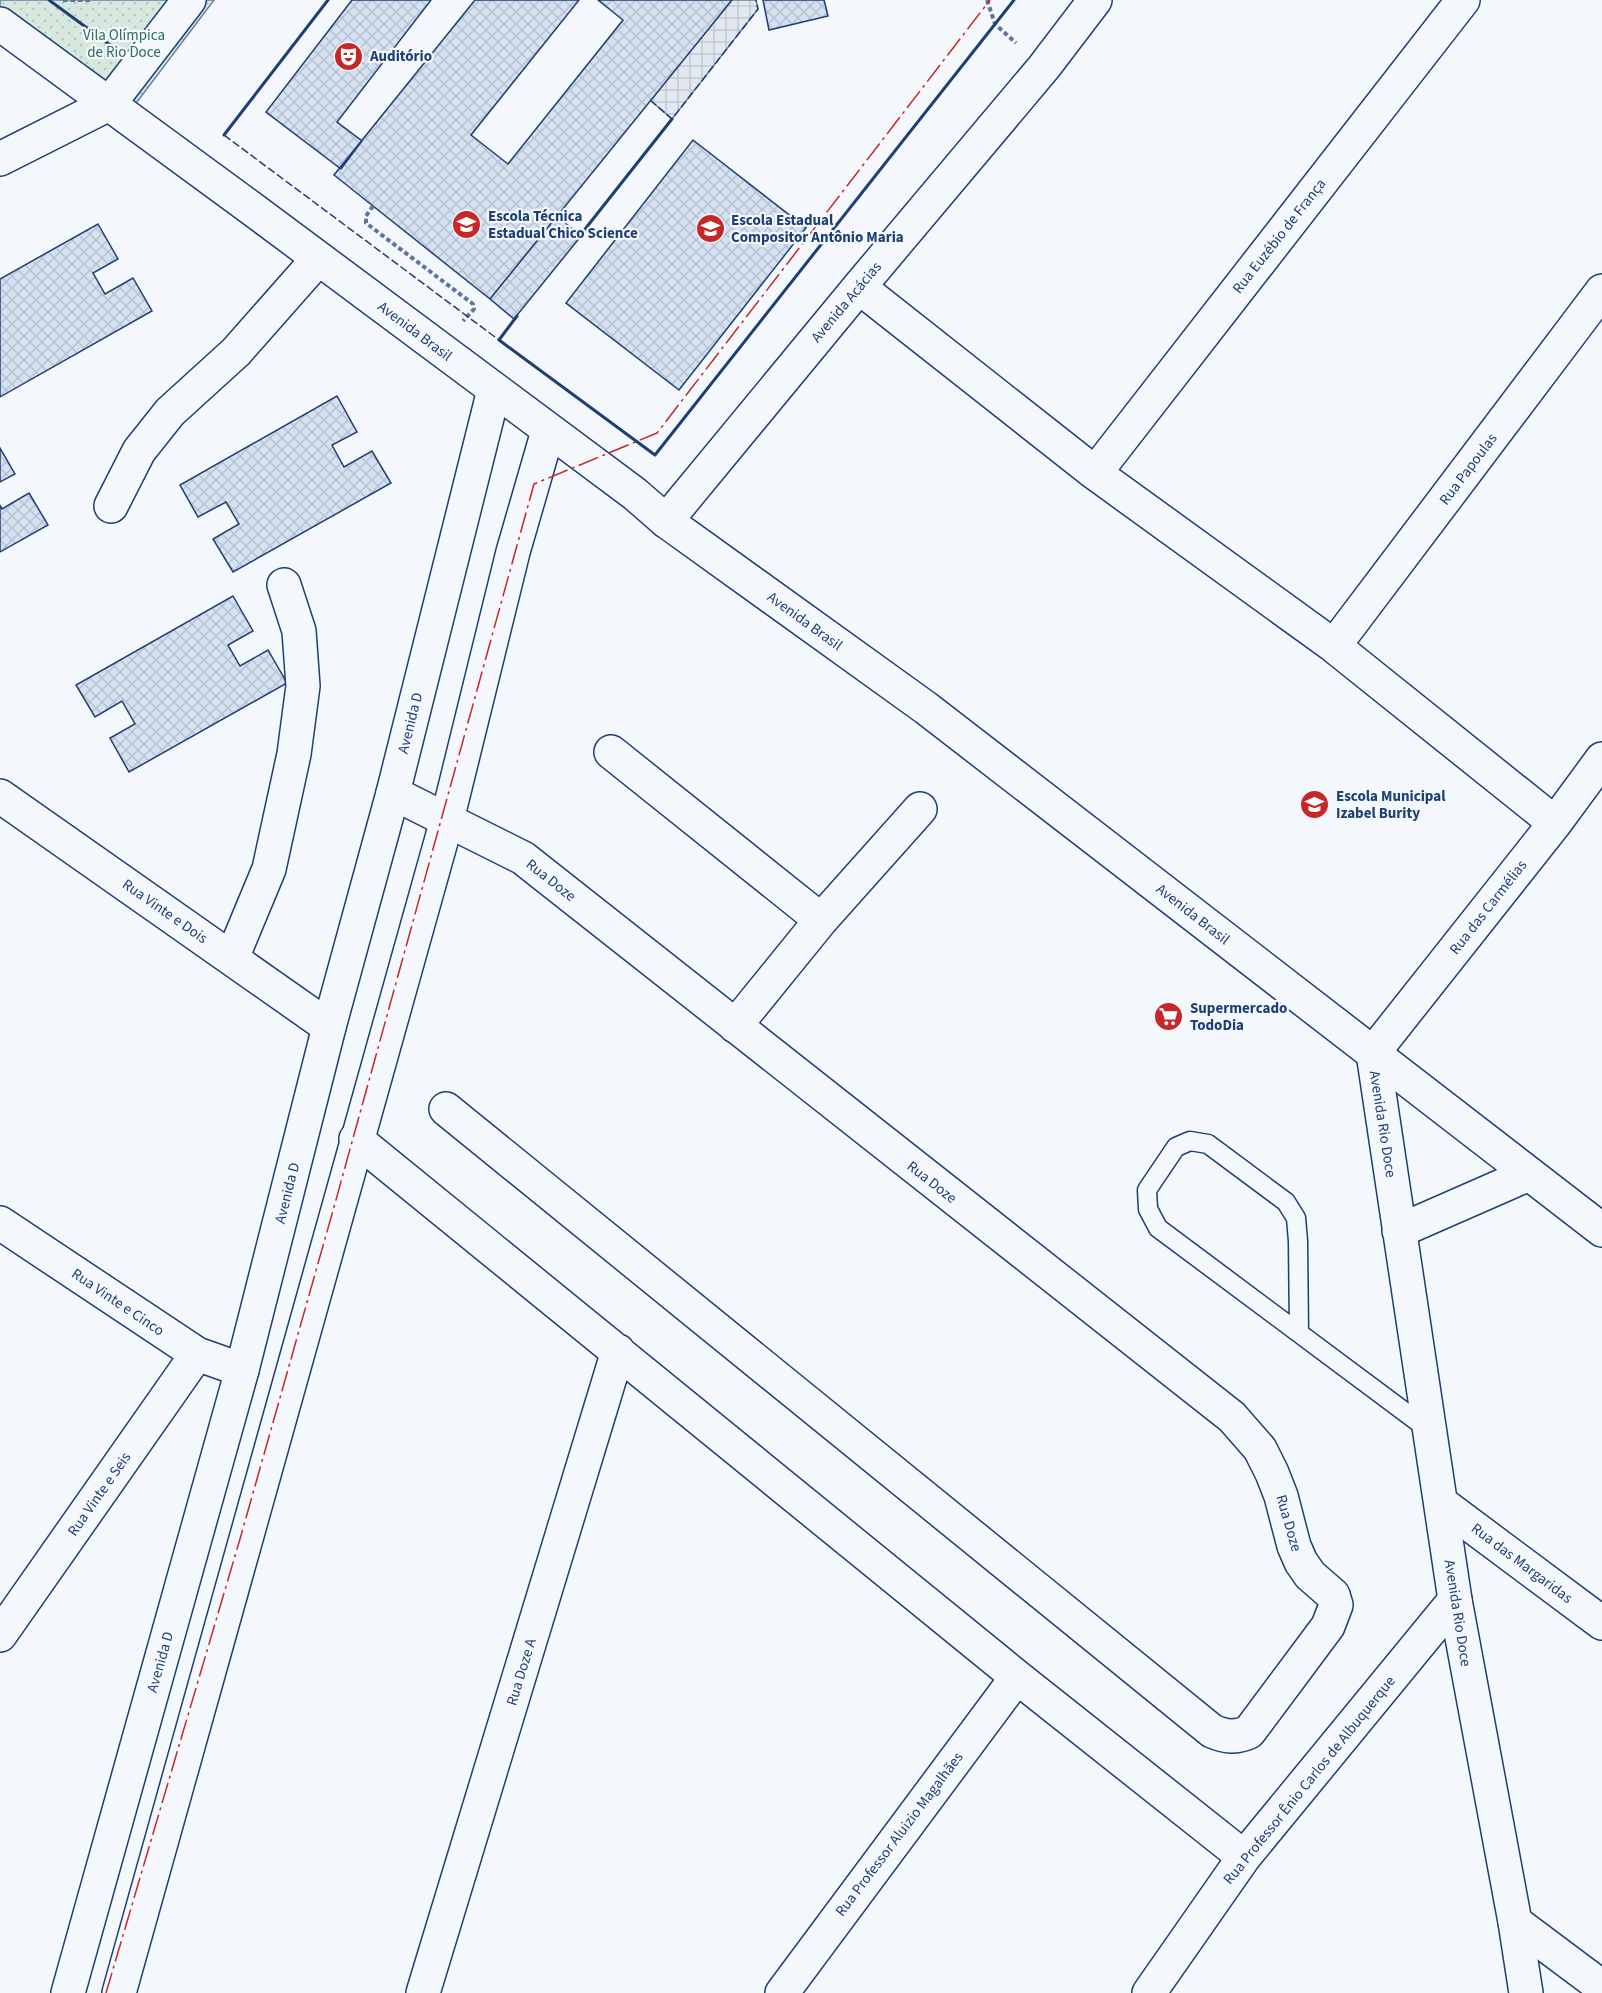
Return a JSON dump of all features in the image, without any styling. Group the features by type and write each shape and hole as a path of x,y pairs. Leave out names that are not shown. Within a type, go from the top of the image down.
{"street":[{"path":"0,159 109,104 189,0"},
{"name":"Avenida Acácias","path":"666,521 1044,67 1095,0"},
{"name":"Rua Euzébio de França","path":"1095,472 1463,0"},
{"name":"Avenida Brasil","path":"0,24 635,494 666,521 926,708 1602,1230"},
{"path":"111,506 139,451 170,412 236,352 318,259"},
{"path":"859,287 1095,472 1334,646 1555,823"},
{"name":"Rua Papoulas","path":"1334,646 1602,291"},
{"name":"Avenida D","path":"68,1993 242,1370 329,1027 393,793 494,390"},
{"path":"119,1993 447,820 513,552 548,431"},
{"path":"232,958 269,869 294,754 303,686 299,631 284,585"},
{"path":"611,752 821,920"},
{"name":"Rua das Carmélias","path":"1372,1053 1555,823 1602,759"},
{"name":"Rua Doze","path":"393,793 523,858 1232,1418 1260,1449 1281,1496 1294,1546 1301,1562 1310,1575 1333,1595 1336,1605 1328,1626 1249,1732 1238,1737 1226,1737 1212,1731 446,1109"},
{"name":"Rua Vinte e Dois","path":"0,796 329,1027"},
{"path":"735,1026 821,920 920,808"},
{"name":"Avenida Rio Doce","path":"1372,1053 1455,1600 1526,1993"},
{"path":"356,1139 1017,1677 1244,1857"},
{"path":"1399,1231 1529,1173"},
{"name":"Rua Vinte e Cinco","path":"0,1223 197,1354 242,1370"},
{"name":"Rua Doze A","path":"423,1993 618,1351"},
{"name":"Rua Vinte e Seis","path":"0,1635 197,1354"},
{"name":"Rua das Margaridas","path":"1441,1503 1602,1623"},
{"name":"Rua Professor Ênio Carlos de Albuquerque","path":"1149,1993 1244,1857 1455,1600"},
{"name":"Rua Professor Aluizio Magalhães","path":"782,1993 1017,1677"},
{"path":"1515,1922 1602,1987"}],"lane":[{"path":"1299,1334 1296,1218 1286,1202 1208,1144 1190,1141 1176,1147 1147,1190 1148,1209 1158,1228 1299,1334 1429,1430"}],"path":[{"path":"63,0 91,0"},
{"path":"987,0 995,24 1044,67"},
{"path":"373,206 364,220 367,224 474,306 474,309 440,349"}],"green space":[{"name":"Vila Olímpica de Rio Doce","path":"0,0 214,0 134,106 0,9"}],"shaded area":[{"path":"732,0 756,0 758,9 672,119 650,100"}],"building":[{"name":"Auditório","path":"352,0 431,0 337,122 362,141 341,169 266,112"},
{"path":"475,0 579,0 471,135 508,164 623,20 598,0 732,0 490,299 334,175"},
{"path":"763,0 824,0 828,16 769,30"},
{"path":"693,140 806,228 679,390 566,303"},
{"path":"557,216 581,236 514,319 490,299"},
{"path":"98,224 118,259 93,273 105,294 133,278 152,311 0,397 0,279"},
{"path":"337,396 357,432 332,445 344,467 372,451 391,483 233,572 213,539 239,524 226,502 198,517 180,485"},
{"path":"0,448 15,474 0,482"},
{"path":"29,493 48,525 0,552 0,505 2,509"},
{"path":"233,596 253,631 228,645 240,666 268,650 287,683 129,772 110,738 135,724 122,701 95,717 76,685"}],"fence":[{"path":"650,100 672,119 758,9 756,0"},
{"path":"224,135 499,340"}],"wall":[{"path":"49,0 117,50"},
{"path":"224,135 328,0"},
{"path":"517,316 499,340 655,455 1014,0"},
{"path":"578,238 672,119"}],"power":[{"path":"106,1993 240,1539 534,484 657,433 990,0"}],"place":[{"name":"Auditório","path":"349,56"},
{"name":"Escola Técnica Estadual Chico Science","path":"467,225"},
{"name":"Escola Estadual Compositor Antônio Maria","path":"710,229"},
{"name":"Escola Municipal Izabel Burity","path":"1315,805"},
{"name":"Supermercado TodoDia","path":"1169,1017"}]}
